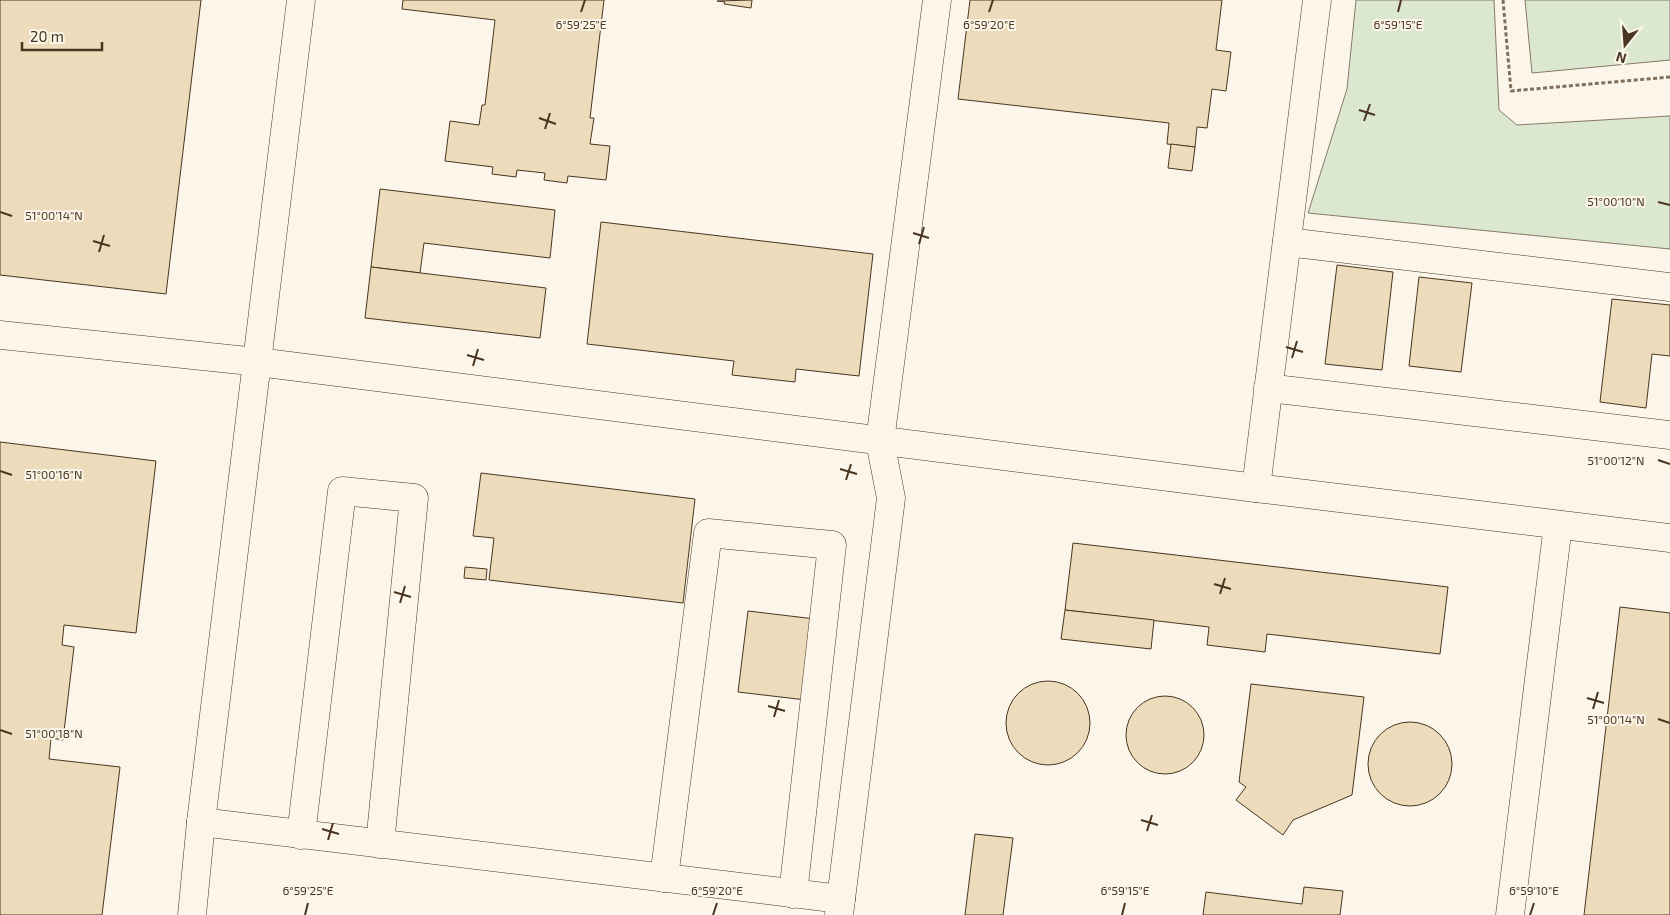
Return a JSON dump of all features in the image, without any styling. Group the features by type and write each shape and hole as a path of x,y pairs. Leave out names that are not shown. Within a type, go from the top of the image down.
{"lane":[{"path":"192,915 201,822 302,0"},
{"path":"201,822 793,894 840,907 891,498 880,441 938,0"},
{"path":"1256,488 1317,0"},
{"path":"1287,242 1670,287"},
{"path":"0,335 258,362 1256,488 1670,538"},
{"path":"1268,388 1670,435"},
{"path":"301,834 342,492 414,498 380,844"},
{"path":"1510,915 1558,525"},
{"path":"664,878 708,533 832,545 793,894"}],"path":[{"path":"1503,0 1512,91 1670,77"}],"green space":[{"path":"1356,0 1494,0 1499,110 1517,125 1670,116 1670,249 1308,213 1347,89"},
{"path":"1525,0 1670,0 1670,60 1532,73"}],"building":[{"path":"0,0 201,0 166,294 0,275"},
{"path":"403,0 604,0 590,118 594,118 590,144 610,146 606,180 568,176 567,183 544,180 545,173 517,170 516,177 492,174 493,167 445,161 450,121 479,125 482,105 485,105 495,20 402,9"},
{"path":"752,0 751,8 724,4 725,2 717,1"},
{"path":"970,0 1222,0 1216,50 1231,52 1226,91 1212,89 1207,128 1197,127 1195,147 1167,144 1169,123 958,99"},
{"path":"1171,144 1195,147 1192,171 1168,168"},
{"path":"380,189 555,210 550,258 424,243 420,273 371,267"},
{"path":"601,222 873,254 859,376 796,369 795,382 732,375 734,361 587,344"},
{"path":"1337,265 1393,272 1382,370 1325,364"},
{"path":"371,267 546,288 540,338 365,318"},
{"path":"1419,277 1472,283 1461,372 1409,366"},
{"path":"1612,299 1670,305 1670,356 1652,354 1646,408 1600,402"},
{"path":"0,442 156,461 136,633 64,625 62,645 74,647 63,740 51,738 49,759 120,767 102,915 0,915"},
{"path":"481,473 695,499 683,603 489,580 494,538 473,536"},
{"path":"1073,543 1448,587 1440,654 1267,634 1265,652 1207,645 1209,627 1065,610"},
{"path":"465,567 487,569 486,580 464,578"},
{"path":"1620,607 1670,613 1670,915 1584,915"},
{"path":"1065,610 1154,620 1151,649 1061,639"},
{"path":"748,611 815,619 806,700 738,692"},
{"path":"1048,681 1064,684 1078,693 1087,707 1090,723 1087,739 1078,753 1064,762 1048,765 1032,762 1018,753 1009,739 1006,723 1009,707 1018,693 1032,684"},
{"path":"1251,684 1364,697 1352,795 1293,820 1283,835 1236,800 1246,787 1239,782"},
{"path":"1157,696 1173,696 1187,702 1198,713 1204,727 1204,743 1198,757 1187,768 1173,774 1157,774 1143,768 1132,757 1126,743 1126,727 1132,713 1143,702"},
{"path":"1410,722 1426,725 1440,734 1449,748 1452,764 1449,780 1440,794 1426,803 1410,806 1394,803 1380,794 1371,780 1368,764 1371,748 1380,734 1394,725"},
{"path":"975,834 1013,838 1003,915 965,915"},
{"path":"1304,887 1343,891 1340,915 1203,915 1206,892 1302,904"}]}
